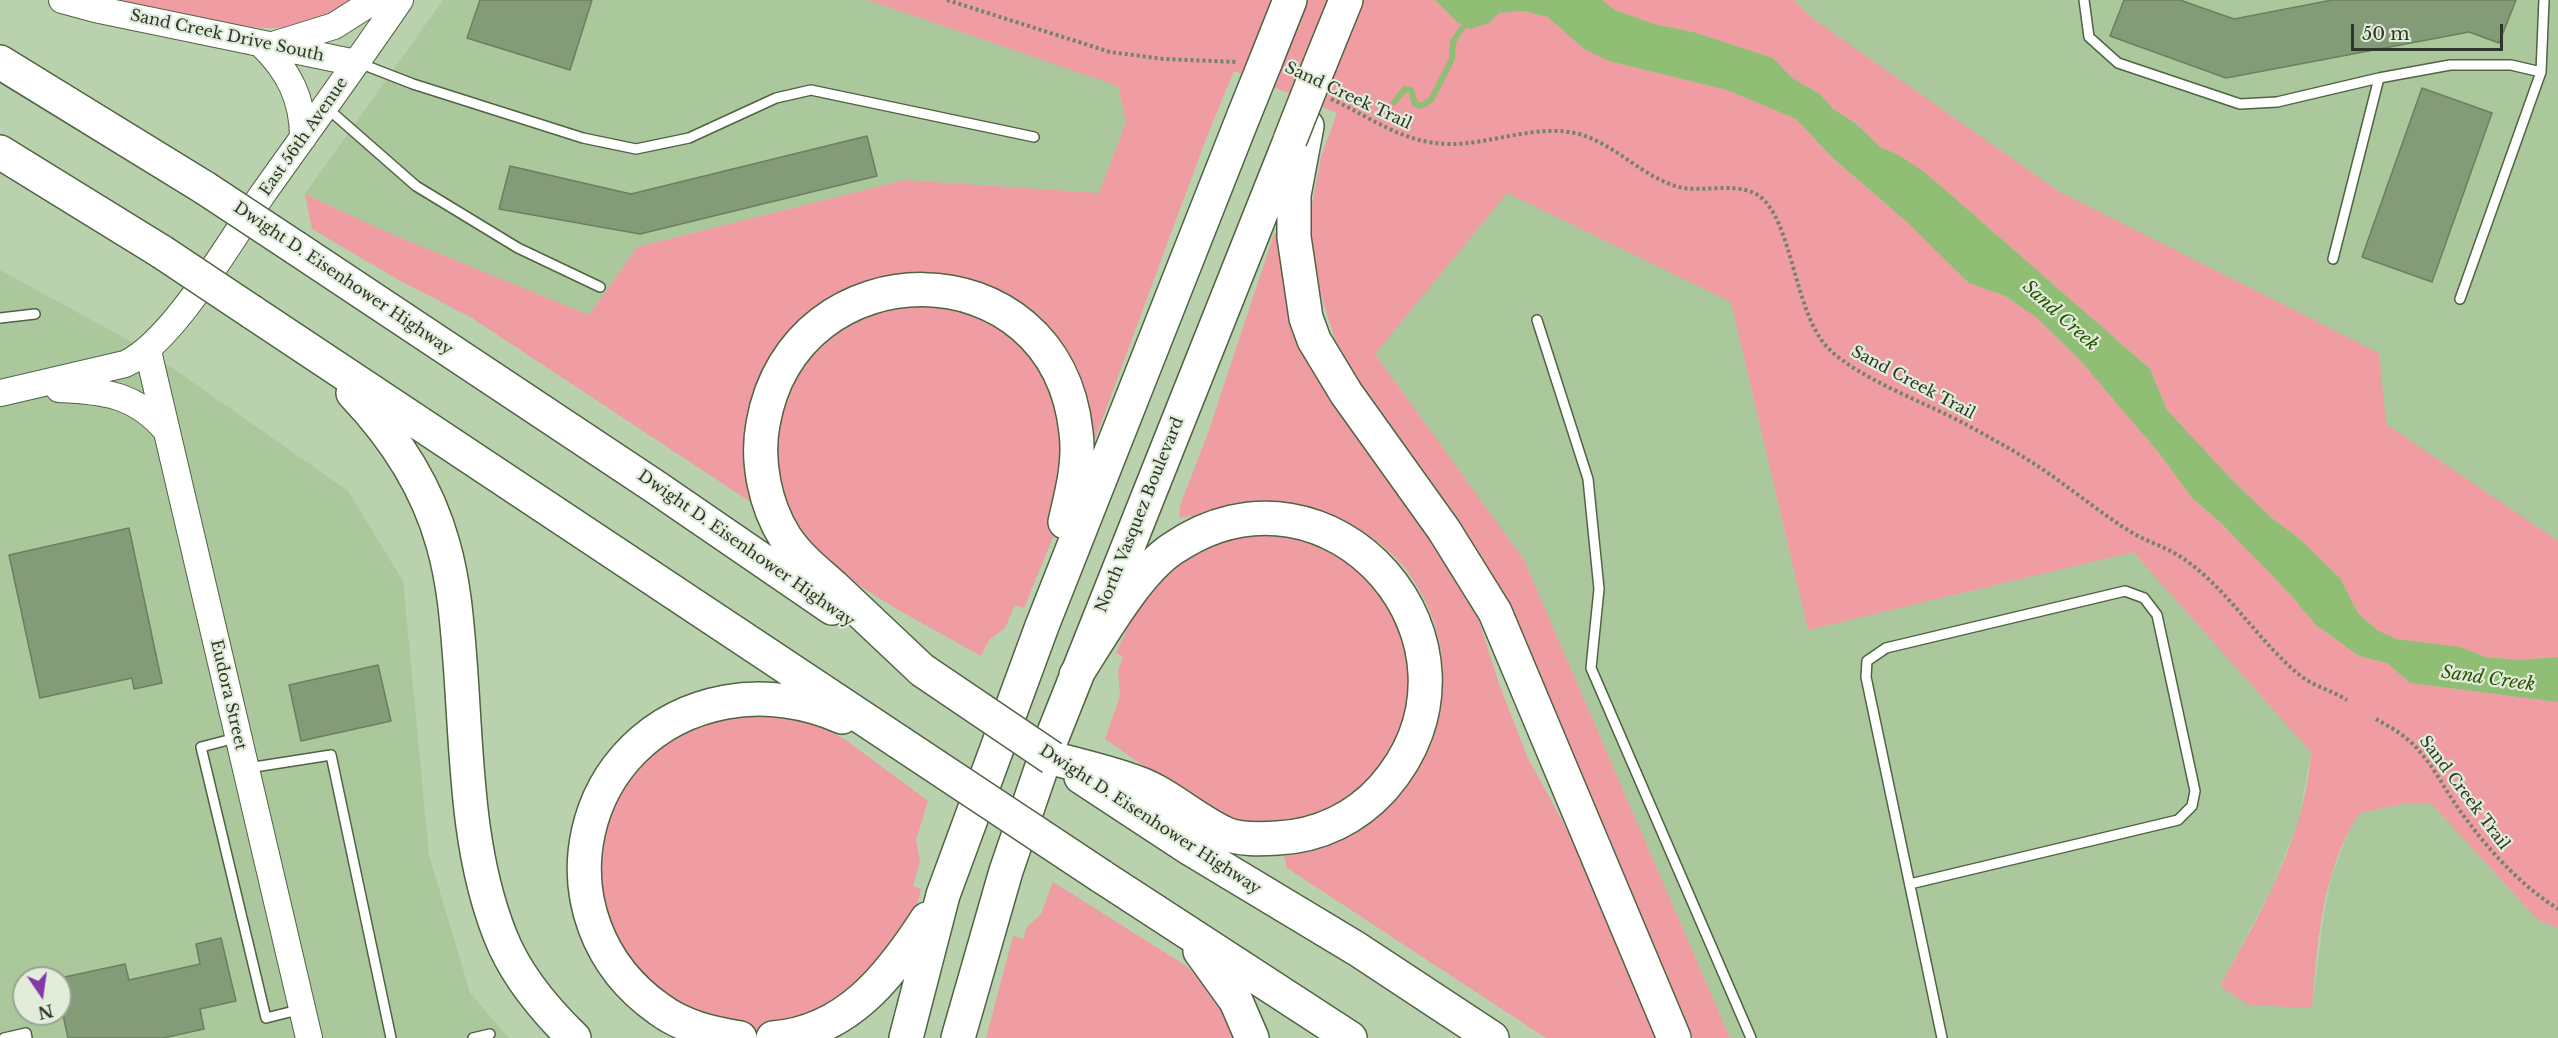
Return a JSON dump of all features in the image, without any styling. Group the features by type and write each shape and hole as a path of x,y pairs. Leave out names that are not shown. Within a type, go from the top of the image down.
{"highway":[{"path":"906,1038 943,895 1042,626 1290,0"},
{"path":"1346,0 1320,64 1298,133 1294,237 1306,318 1314,339 1346,393 1444,530 1495,612 1674,1038"},
{"name":"Dwight D. Eisenhower Highway","path":"0,62 205,188 296,248 648,481 1052,758 1135,796 1186,846 1357,949 1492,1038"},
{"name":"North Vasquez Boulevard","path":"958,1038 979,959 1020,827 1076,675 1298,133"},
{"path":"0,152 162,252 1183,931 1350,1038"},
{"path":"922,670 795,551 777,521 765,486 762,468 761,432 764,416 782,365 808,335 824,322 841,311 870,298 908,291 939,290 957,292 989,302 1004,311 1033,335 1046,351 1061,379 1073,416 1077,467 1042,626"},
{"path":"312,351 388,432 415,476 435,520 444,544 457,620 474,830 484,886 500,936 516,966 543,1005 574,1038"},
{"path":"1076,675 1132,592 1161,558 1173,548 1212,528 1236,521 1274,518 1321,530 1347,542 1365,555 1389,578 1402,595 1416,627 1423,661 1422,705 1419,723 1404,759 1393,777 1366,805 1341,822 1319,831 1280,838 1259,838 1226,834 1135,796"},
{"path":"740,1038 689,1026 660,1010 631,986 611,960 591,915 585,881 586,835 597,800 617,766 642,740 669,721 703,706 740,700 783,700 830,711 899,742"},
{"path":"773,1038 801,1033 831,1021 864,999 899,961 943,895"},
{"path":"1183,931 1218,973 1236,1001 1252,1038"},
{"path":"972,1038 979,959"}],"main road":[{"name":"Sand Creek Drive South","path":"62,0 356,63"},
{"path":"303,138 297,93 279,61 266,45 334,26 375,0"},
{"name":"East 56th Avenue","path":"0,393 125,364 148,351 184,308 400,0"},
{"name":"Eudora Street","path":"148,351 309,1038"},
{"path":"25,387 115,394 141,408 166,430"}],"lane":[{"path":"2084,0 2089,37 2118,63 2240,104 2277,102 2379,78 2450,65 2511,64 2541,72"},
{"path":"2460,299 2541,72 2544,0"},
{"path":"356,63 413,84 583,138 636,149 689,138 776,98 811,90 1034,137"},
{"path":"2332,259 2379,78"},
{"path":"325,106 416,186 518,248 600,288"},
{"path":"0,318 35,314"},
{"path":"1537,320 1588,479 1599,589 1592,668 1751,1038"},
{"path":"1910,884 2178,820 2192,806 2195,791 2157,615 2144,598 2125,591 1886,648 1867,660 1866,677 1942,1038"},
{"path":"238,738 201,747 266,1018 302,1009"},
{"path":"246,768 331,755 391,1038"},
{"path":"4,1038 26,1033 27,1038"},
{"path":"473,1038 490,1034"}],"path":[{"path":"947,0 1110,52 1164,59 1228,60 1248,63"},
{"name":"Sand Creek Trail","path":"1330,99 1384,128 1414,140 1449,144 1551,132 1577,134 1610,146 1667,183 1688,189 1742,190 1757,194 1769,205 1778,223 1814,330 1828,349 1849,365 1964,423 2033,463 2132,533 2180,555 2212,580 2304,678 2347,700"},
{"name":"Sand Creek Trail","path":"2376,718 2407,738 2502,863 2541,898 2558,909"}],"shaded area":[{"path":"120,0 354,0 308,23 273,28 206,20"},
{"path":"443,0 868,0 1118,86 1126,122 1099,193 904,180 637,247 589,315 389,233 305,194"},
{"path":"868,0 1435,0 1456,21 1489,23 1499,13 1523,11 1548,17 1564,31 1609,61 1727,90 1796,119 1833,158 1909,224 1969,283 2005,296 2036,317 2079,359 2160,454 2192,498 2223,525 2288,592 2316,625 2359,656 2387,663 2410,683 2558,702 2558,928 2538,920 2432,804 2407,803 2360,813 2347,834 2329,882 2319,932 2312,1008 2249,1005 2220,986 2279,874 2291,844 2307,783 2311,752 2133,552 1808,630 1731,302 1507,193 1375,354 1524,560 1730,1038 1693,1038 1508,603 1458,518 1355,376 1335,339 1318,285 1312,253 1311,210 1321,157 1337,113 1234,71 1207,136 1092,447 1089,410 1077,374 1057,336 1033,311 1010,296 981,286 809,316 755,505 472,318 397,279 312,229 305,194 389,233 589,315 637,247 904,180 1099,193 1126,122 1118,86"},
{"path":"1602,0 1794,0 1812,18 2060,192 2379,353 2386,424 2558,541 2558,657 2520,660 2486,657 2460,647 2396,639 2377,630 2358,613 2340,578 2301,540 2272,518 2235,483 2167,410 2150,369 1927,174 1899,155 1880,147 1854,122 1833,109 1820,94 1792,78 1773,58 1693,32 1654,24 1615,10"},
{"path":"1794,0 2558,0 2558,541 2385,424 2379,353 2060,192 1812,18"},
{"path":"1507,192 1731,302 1808,630 2133,552 2311,752 2299,820 2271,890 2220,986 2312,1008 2331,878 2350,828 2360,813 2407,803 2432,804 2538,920 2558,928 2558,1038 1730,1038 1524,560 1375,354"},
{"path":"1285,232 1392,479 1475,608 1499,684 1527,756 1573,841 1658,1038 1546,1038 1287,868 1283,852 1327,842 1359,830 1406,788 1431,744 1442,697 1441,649 1427,604 1401,563 1363,531 1314,510 1297,507 1264,506 1179,518 1180,506 1209,430 1274,234"},
{"path":"0,270 148,351 348,491 403,581 429,855 470,993 509,1038 0,1038"},
{"path":"903,304 964,309 1020,340 1066,413 1060,520 1024,608 1015,605 1005,628 989,640 981,656 885,602 839,570 799,531 780,486 776,462 776,438 780,415 788,392 800,371 814,351 840,328 866,315"},
{"path":"1294,534 1366,568 1412,645 1407,734 1356,798 1312,820 1248,825 1212,813 1105,739 1120,696 1118,670 1123,657 1116,653 1142,597 1183,558 1234,535"},
{"path":"763,712 816,724 843,738 928,801 916,840 920,861 913,886 921,889 914,916 851,999 765,1029 740,1029 692,1016 639,975 609,927 600,873 608,817 627,781 663,742 707,720"},
{"path":"1053,882 1185,965 1210,989 1242,1038 986,1038 1013,936 1023,939 1027,927 1041,914"}],"water":[{"name":"Sand Creek","path":"1435,0 1602,0 1615,10 1654,24 1693,32 1773,58 1792,78 1820,94 1833,109 1854,122 1880,147 1899,155 1927,174 2150,369 2167,410 2235,483 2272,518 2301,540 2340,578 2358,613 2377,630 2396,639 2460,647 2486,657 2520,660 2558,657 2558,702 2410,683 2387,663 2359,656 2316,625 2288,592 2223,525 2192,498 2160,454 2079,359 2036,317 2005,296 1969,283 1909,224 1833,158 1796,119 1727,90 1609,61 1584,49 1548,17 1523,11 1499,13 1489,23 1470,29 1456,21"}],"building":[{"path":"480,0 592,0 570,70 467,38"},
{"path":"2124,0 2180,0 2234,19 2332,0 2516,0 2499,43 2469,32 2226,78 2110,36"},
{"path":"2422,88 2492,113 2432,282 2362,257"},
{"path":"867,136 877,176 640,234 499,209 510,166 631,194"},
{"path":"129,528 162,683 134,689 132,678 40,698 9,555"},
{"path":"378,665 391,721 301,741 289,685"},
{"path":"221,938 236,1001 200,1009 204,1029 163,1038 68,1038 65,1026 72,1026 72,975 125,964 129,980 200,964 196,944"}],"waterway":[{"path":"1394,102 1405,89 1411,90 1415,104 1421,106 1431,100 1452,59 1453,42 1462,28 1470,21"}]}
